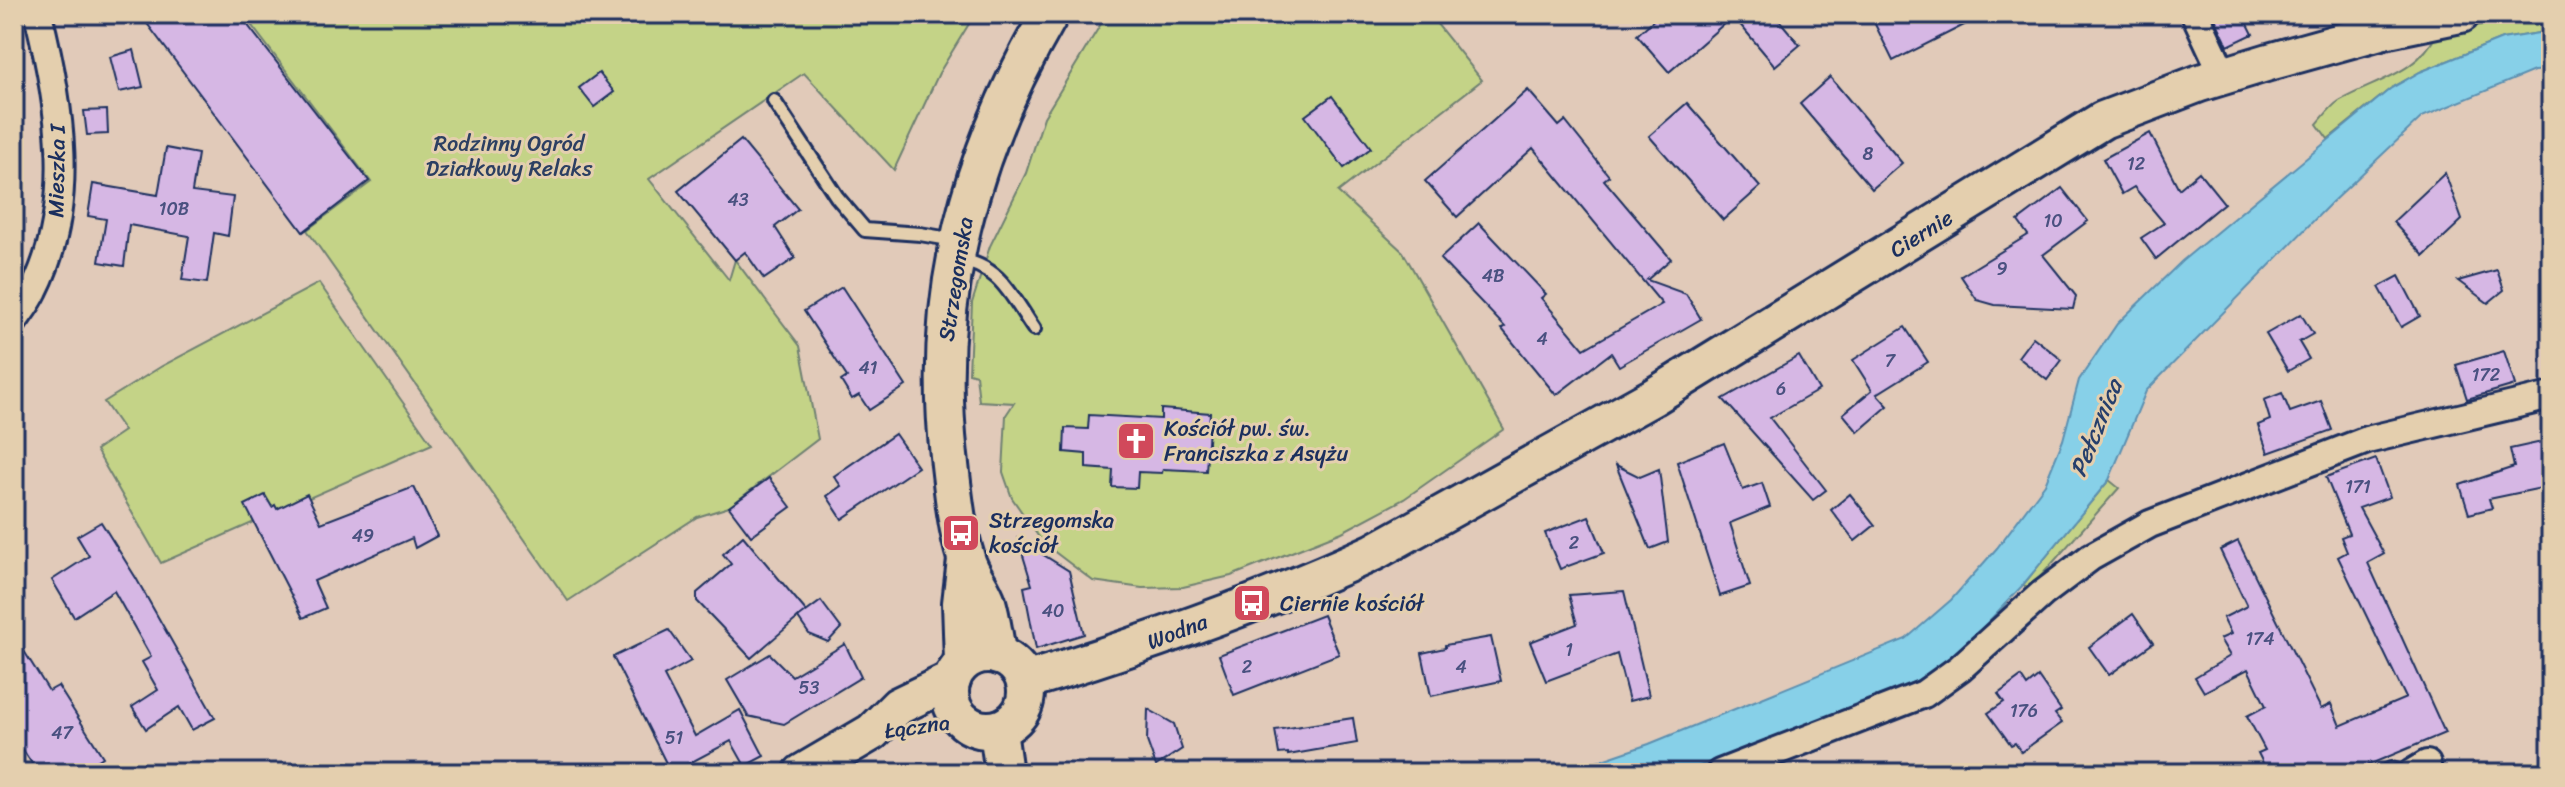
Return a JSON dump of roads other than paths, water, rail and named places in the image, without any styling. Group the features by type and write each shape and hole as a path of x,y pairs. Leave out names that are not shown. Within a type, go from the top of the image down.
{"street":[{"name":"Mieszka I","path":"14,321 35,290 57,218 61,156 58,115 38,14"},
{"name":"Strzegomska","path":"998,656 986,600 966,560 952,482 943,387 944,343 956,250 984,151 1010,88 1050,14"},
{"path":"2195,14 2224,76"},
{"name":"Ciernie","path":"1414,531 1653,397 2103,120 2224,76 2384,30 2461,14"},
{"path":"1720,773 1924,694 1960,668 2042,594 2091,557 2150,524 2367,440 2551,396"},
{"name":"Wodna","path":"1025,681 1135,648 1214,618 1336,570 1414,531"},
{"name":"Strzegomska","path":"958,670 966,560"},
{"path":"981,654 1010,660 1025,681 1026,696 1022,710 1012,722 998,731 971,727 955,712 950,696 958,670 981,654"},
{"name":"Łączna","path":"802,773 872,732 898,706 958,670"},
{"name":"Łączna","path":"872,732 922,722 961,720"},
{"path":"998,731 1004,773"}],"lane":[{"path":"774,101 837,197 865,230 920,234 956,250 1000,278 1034,329"},
{"path":"2382,773 2391,769 2415,770"}],"water":[{"name":"Pełcznica","path":"2551,31 2551,70 2534,71 2422,117 2331,203 2146,391 2109,480 2022,586 1953,659 1916,681 1831,719 1680,773 1552,773 1582,767 1649,744 1906,639 1951,600 1997,548 2045,484 2063,440 2079,380 2117,324 2182,261 2390,89 2420,72 2502,39"}],"place":[{"name":"Kościół pw. św. Franciszka z Asyżu","path":"1136,441"},
{"name":"Strzegomska kościół","path":"961,533"},
{"name":"Ciernie kościół","path":"1252,603"}],"park label":[{"name":"Rodzinny Ogród Działkowy Relaks","path":"509,156"}]}
